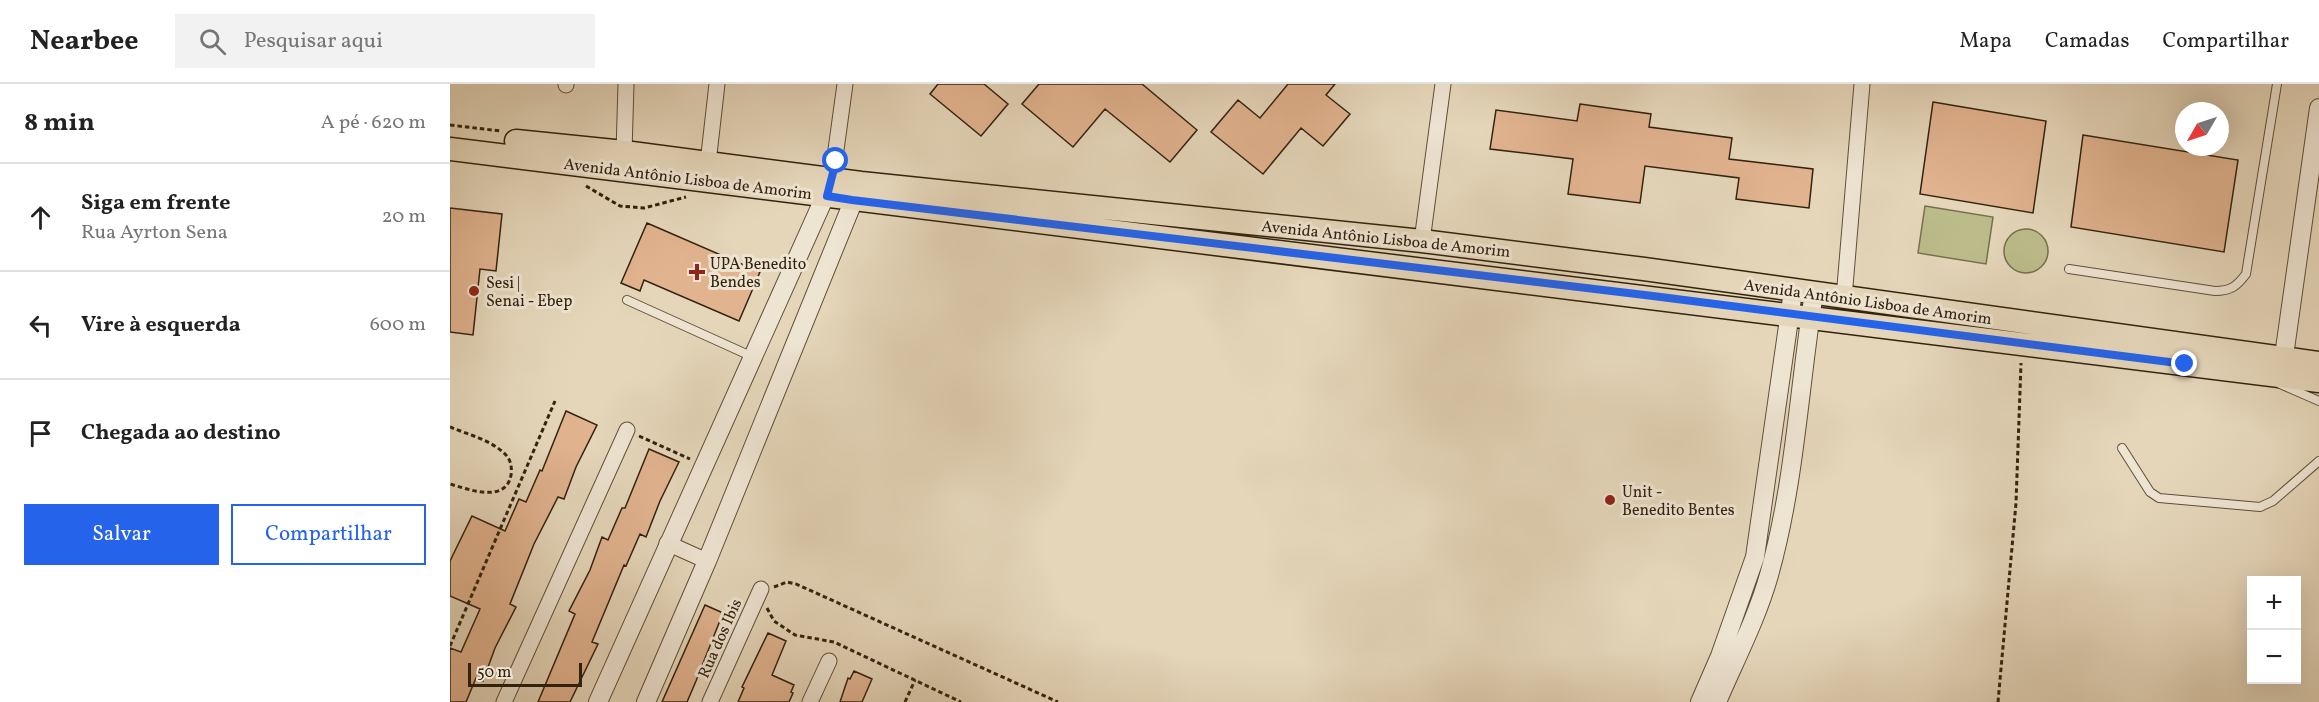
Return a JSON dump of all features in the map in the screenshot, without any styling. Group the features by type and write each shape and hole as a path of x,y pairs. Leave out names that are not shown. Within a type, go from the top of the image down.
{"main road":[{"name":"Avenida Antônio Lisboa de Amorim","path":"450,134 708,163 856,192 2257,373 2319,363"},
{"name":"Avenida Antônio Lisboa de Amorim","path":"450,149 830,187"},
{"name":"Avenida Antônio Lisboa de Amorim","path":"856,192 1422,241 1844,297 2283,367 2319,381"}],"street":[{"path":"624,152 626,84"},
{"path":"708,163 717,84"},
{"path":"598,702 667,543 830,187 845,84"},
{"path":"1422,241 1443,84"},
{"path":"1844,297 1862,84"},
{"path":"2283,367 2319,108"},
{"path":"646,702 707,561 856,192"},
{"path":"1700,702 1715,693 1764,593 1770,572 1787,490 1800,315 1804,292"},
{"path":"504,702 627,430"},
{"path":"667,543 707,561"},
{"name":"Rua dos Ibis","path":"710,702 765,593"},
{"path":"810,702 829,661"}],"lane":[{"path":"2069,269 2215,291 2225,291 2237,286 2246,274 2277,84"},
{"path":"627,300 753,357"},
{"path":"2257,373 2319,401"},
{"path":"2122,448 2150,492 2159,498 2260,507 2273,501 2319,461"}],"path":[{"path":"1998,702 2016,503 2022,343"},
{"path":"450,646 555,401"},
{"path":"450,427 500,450 511,461 512,470 505,487 490,493 450,484"},
{"path":"627,430 703,466"},
{"path":"961,702 834,642 795,635 784,629 768,611 765,593 787,582 796,584 1058,702"},
{"path":"905,702 915,680"}],"green space":[{"path":"1925,206 1993,217 1986,264 1918,253"},
{"path":"2026,229 2041,236 2048,251 2041,266 2026,273 2011,266 2004,251 2011,236"}],"building":[{"path":"938,84 984,84 1008,104 981,136 930,94"},
{"path":"1039,84 1142,84 1197,130 1170,162 1105,109 1073,147 1022,104"},
{"path":"1288,84 1335,84 1326,95 1350,114 1323,146 1301,128 1263,174 1211,132 1238,100 1260,118"},
{"path":"1933,102 2046,121 2033,213 1920,194"},
{"path":"1580,104 1651,114 1649,127 1732,138 1729,159 1813,169 1809,208 1736,199 1739,178 1645,166 1640,203 1568,194 1573,159 1490,149 1496,110 1577,121"},
{"path":"2083,135 2175,150 2175,156 2213,156 2238,160 2224,252 2071,227"},
{"path":"450,208 502,214 496,271 480,269 473,335 450,332"},
{"path":"647,223 760,272 739,321 644,280 640,291 621,283"},
{"path":"566,411 597,425 576,467 564,499 558,497 534,544 510,604 516,607 495,648 483,681 476,678 466,702 450,702 450,648 461,652 480,609 450,596 450,561 472,516 505,531 519,499 526,502 540,470 542,471"},
{"path":"649,449 679,462 646,537 640,534 626,566 624,565 592,642 598,644 570,702 538,702 575,614 569,611 590,570 602,537 608,540 622,508 625,508"},
{"path":"705,605 723,613 687,702 662,702"},
{"path":"768,633 786,641 772,675 794,685 791,692 793,693 789,702 738,702 744,688 742,687"},
{"path":"854,671 872,679 862,702 840,702 848,678 850,679"}],"place":[{"name":"UPA Benedito Bendes","path":"697,272"},
{"name":"Sesi | Senai - Ebep","path":"474,291"},
{"name":"Unit - Benedito Bentes","path":"1610,500"}],"route":[{"path":"836,161 827,196 852,200 1653,296 2185,364"}]}
